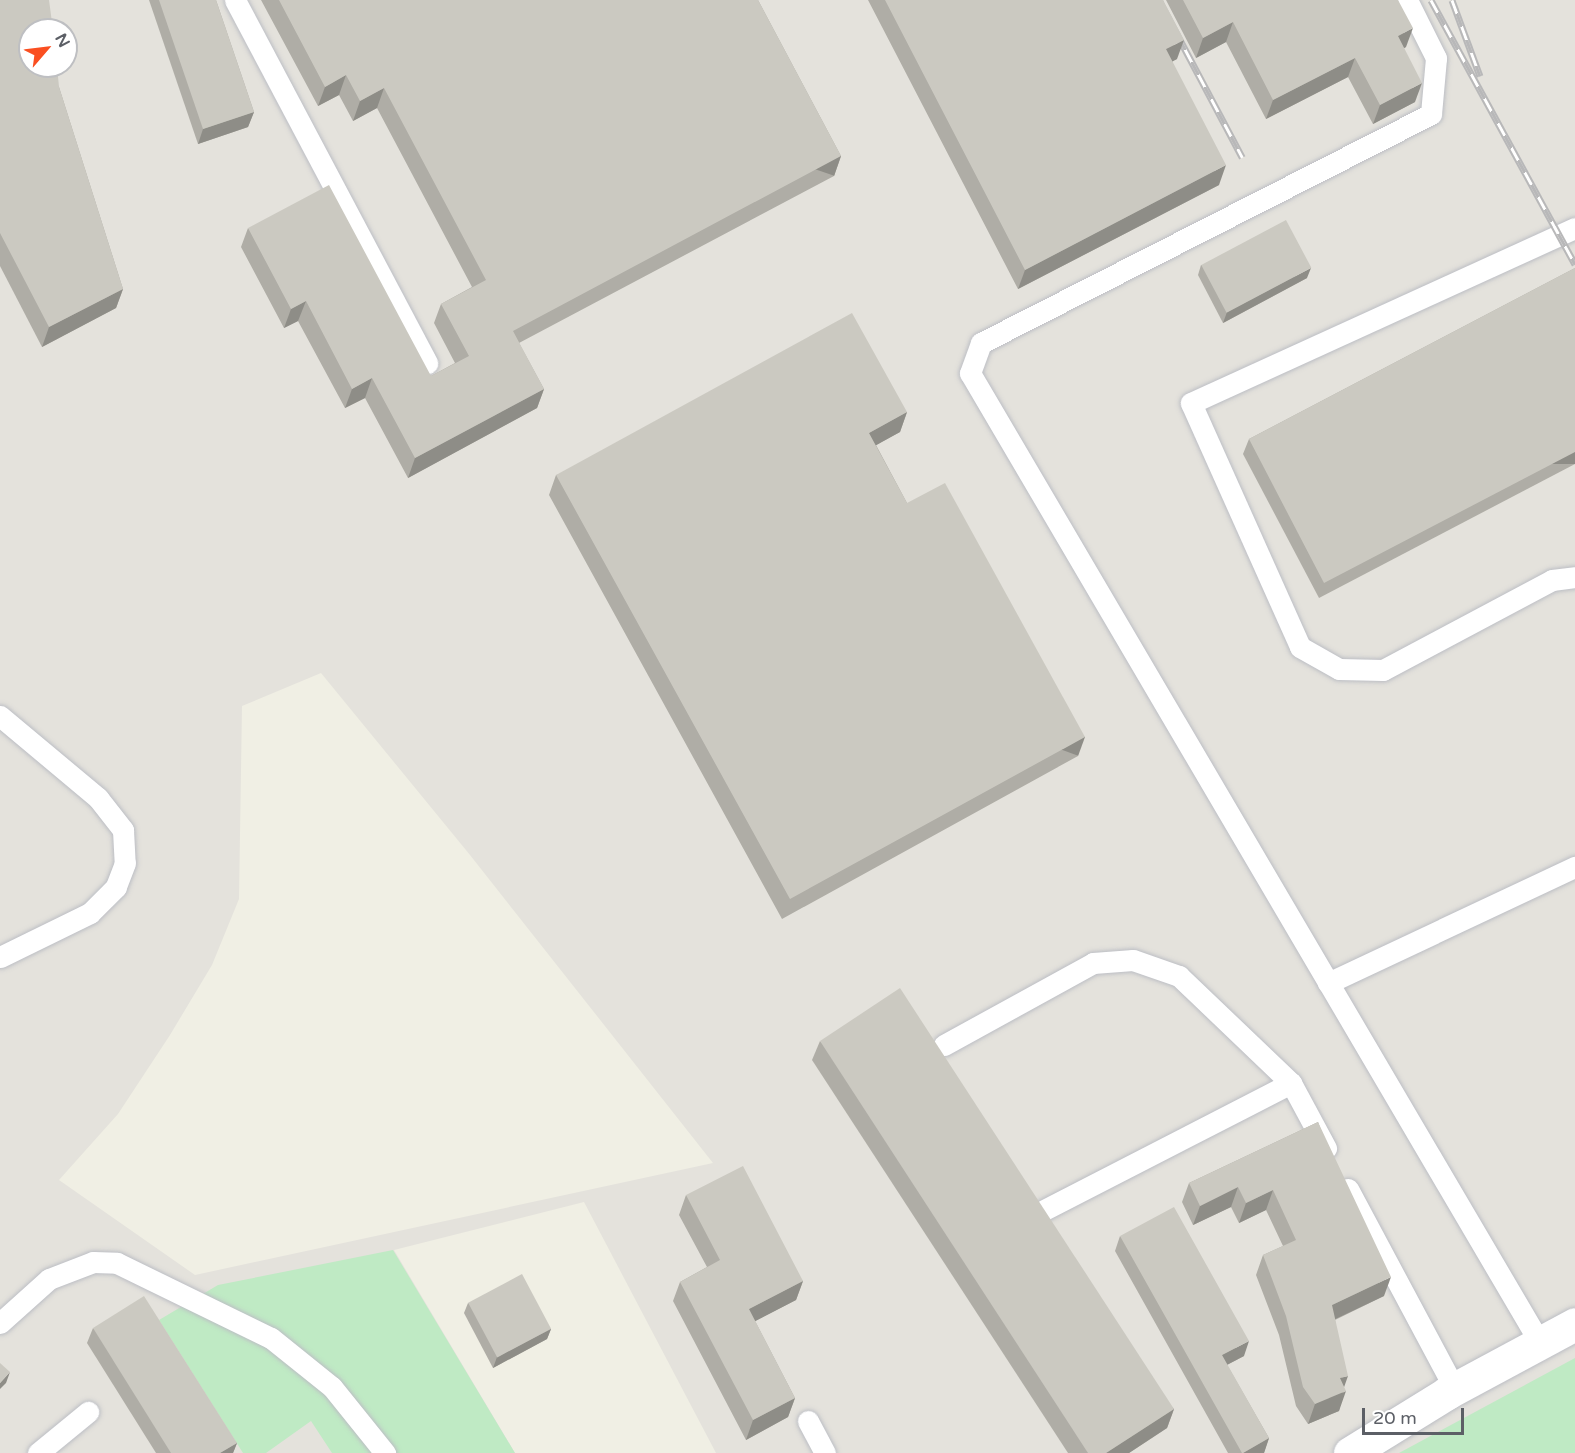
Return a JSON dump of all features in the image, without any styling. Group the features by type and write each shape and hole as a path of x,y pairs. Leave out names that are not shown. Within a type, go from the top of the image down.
{"street":[{"path":"1350,1453 1455,1389 1575,1324"}],"lane":[{"path":"235,0 427,363"},
{"path":"1407,0 1436,58 1431,114 981,343 970,373 1540,1343"},
{"path":"1575,228 1191,402 1300,647 1339,669 1383,670 1552,580 1575,577"},
{"path":"0,716 98,798 123,830 125,862 116,887 90,913 0,957"},
{"path":"1328,983 1575,867"},
{"path":"944,1045 1092,963 1133,960 1179,976 1291,1083 1455,1389"},
{"path":"1044,1210 1291,1083"},
{"path":"0,1323 49,1279 93,1262 117,1263 271,1338 332,1387 385,1453"},
{"path":"38,1453 88,1412"},
{"path":"808,1421 825,1453"}],"shaded area":[{"path":"0,0 1575,0 1575,1453 716,1453 584,1202 394,1250 515,1453 0,1453","holes":["321,673 470,855 713,1163 195,1275 59,1180 118,1114 170,1035 212,965 239,899 242,706"]}],"green space":[{"path":"393,1250 515,1453 332,1453 311,1421 266,1453 243,1453 159,1320 218,1285"},
{"path":"1575,1358 1575,1453 1399,1453"}],"building":[{"path":"0,0 49,0 51,18 18,18 18,78 58,78 59,87 123,289 49,327 0,233"},
{"path":"159,0 216,0 254,112 203,129"},
{"path":"279,0 758,0 841,156 513,331 544,389 415,458 372,378 352,389 306,301 291,309 248,228 329,185 431,376 469,356 441,304 486,280 384,88 360,101 346,75 325,87"},
{"path":"885,0 1163,0 1184,40 1166,49 1226,165 1025,270"},
{"path":"1183,0 1398,0 1413,28 1398,36 1422,83 1380,105 1355,58 1273,100 1233,22 1203,38"},
{"path":"1286,220 1311,268 1227,313 1201,265"},
{"path":"1575,268 1575,452 1324,583 1249,439"},
{"path":"852,313 907,412 869,433 907,503 945,483 1085,737 790,899 556,475"},
{"path":"900,988 1174,1409 1106,1453 1088,1453 820,1041"},
{"path":"1318,1122 1391,1277 1332,1305 1348,1376 1340,1378 1346,1391 1315,1404 1303,1387 1286,1316 1263,1255 1296,1240 1273,1190 1246,1203 1238,1187 1200,1206 1189,1183"},
{"path":"743,1166 803,1281 749,1309 795,1398 753,1420 680,1282 720,1260 686,1195"},
{"path":"1174,1207 1249,1341 1222,1355 1269,1438 1243,1453 1120,1236"},
{"path":"522,1274 551,1329 497,1357 468,1303"},
{"path":"144,1296 237,1443 220,1453 171,1453 93,1328"},
{"path":"0,1363 10,1372 0,1383"}],"railway":[{"path":"1159,0 1242,157"},
{"path":"1431,0 1575,264"},
{"path":"1452,0 1480,76"}]}
